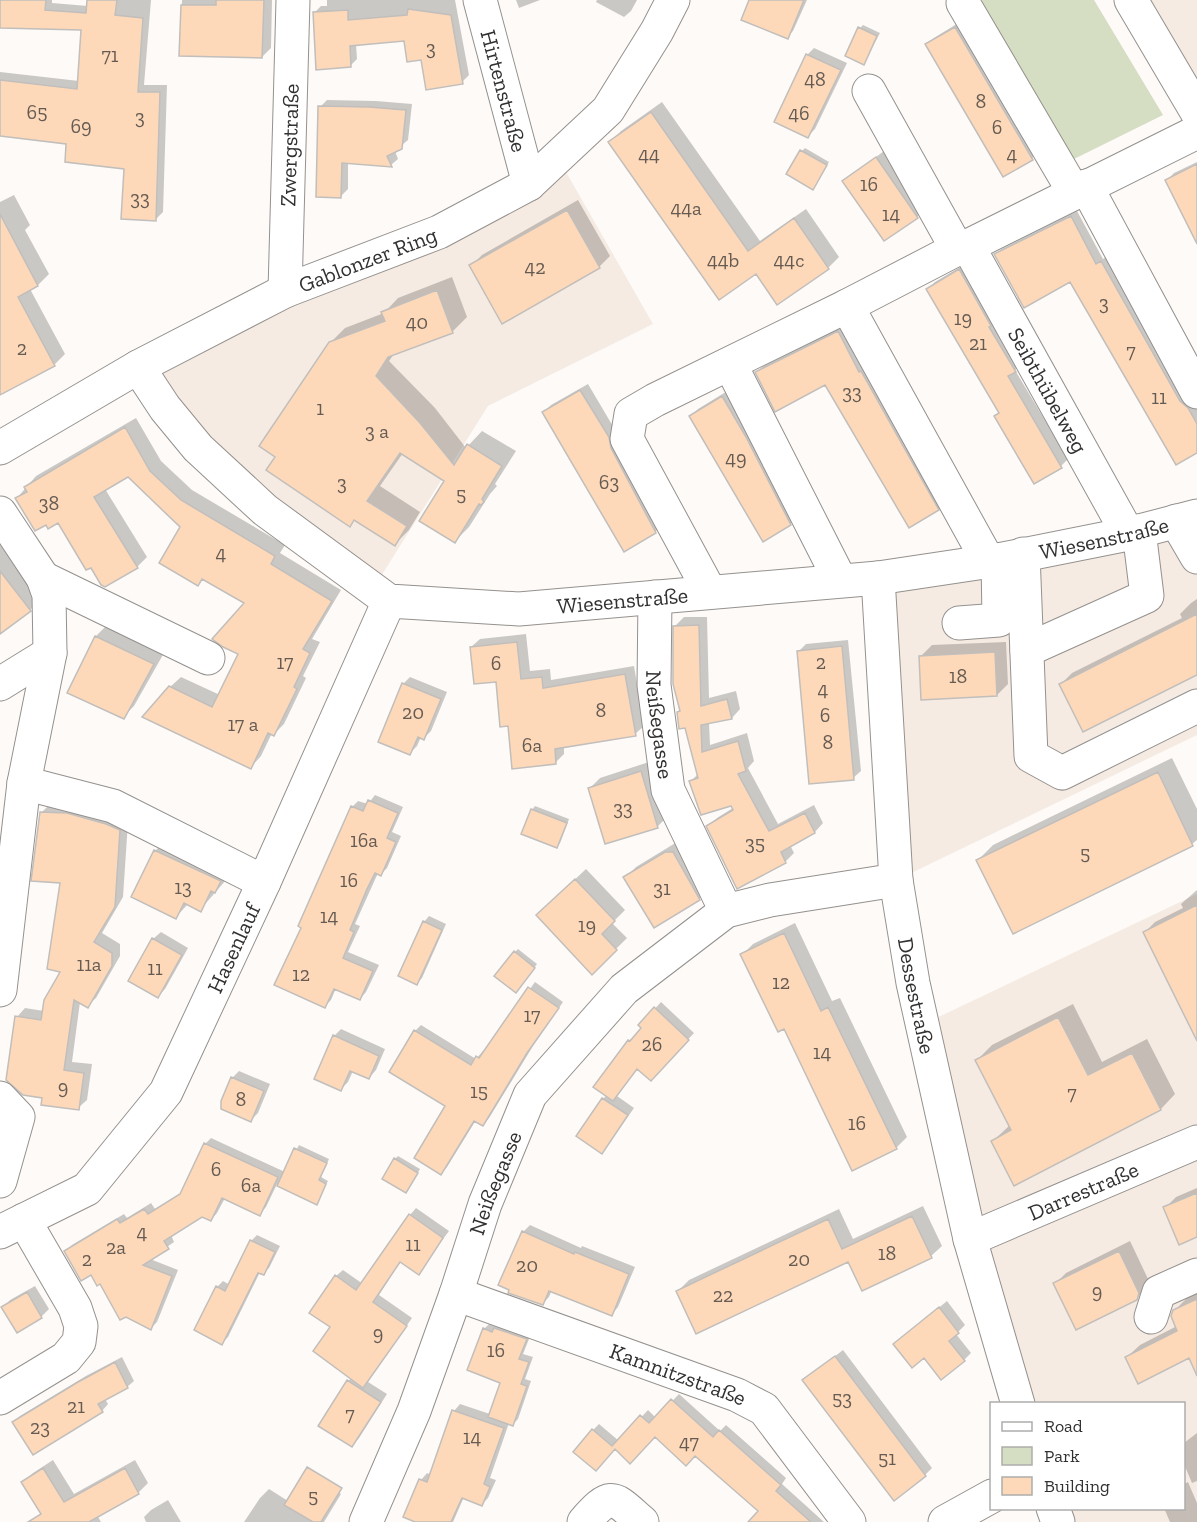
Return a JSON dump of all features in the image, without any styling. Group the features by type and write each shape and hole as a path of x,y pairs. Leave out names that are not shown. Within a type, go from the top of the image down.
{"street":[{"name":"Zwergstraße","path":"285,291 293,0"},
{"name":"Hirtenstraße","path":"480,0 529,184"},
{"name":"Gablonzer Ring","path":"0,448 138,367 285,291 439,232 529,184 608,110 657,31 673,0"},
{"path":"1131,0 1197,112"},
{"path":"963,3 1080,189 1197,392"},
{"name":"Seibthübelweg","path":"869,91 1133,532"},
{"path":"710,592 627,439 631,414 962,247 1197,132"},
{"path":"847,306 1003,558 1027,650 1031,756 1062,773 1197,706"},
{"path":"730,364 840,580"},
{"path":"138,367 165,408 198,448 265,510 389,602"},
{"path":"0,513 43,578 49,595 50,653 24,783 0,990"},
{"path":"1187,518 1197,556"},
{"name":"Wiesenstraße","path":"389,602 519,609 878,578 1003,558 1133,532 1187,518"},
{"path":"1027,650 1147,596 1133,532"},
{"path":"959,623 999,620 1003,558"},
{"path":"43,578 208,658"},
{"name":"Dessestraße","path":"878,578 896,880 913,983 970,1239 1017,1402"},
{"name":"Neißegasse","path":"655,597 654,685 668,790 726,911"},
{"name":"Hasenlauf","path":"12,1226 87,1189 166,1092 264,882 389,602"},
{"path":"0,684 50,653"},
{"path":"24,783 113,806 264,882"},
{"name":"Neißegasse","path":"366,1522 414,1411 485,1204 530,1095 624,990 726,911 770,900 896,880"},
{"path":"0,1098 18,1117 0,1181"},
{"name":"Darrestraße","path":"970,1239 1197,1142"},
{"path":"0,1398 66,1358 79,1342 81,1326 75,1308 12,1226"},
{"path":"1151,1317 1159,1292 1197,1275"},
{"name":"Kamnitzstraße","path":"456,1294 737,1395 764,1409 849,1522"},
{"path":"945,1522 990,1497"},
{"path":"584,1522 599,1504 608,1500 616,1501 642,1522"}],"shaded area":[{"path":"1139,0 1197,0 1197,99"},
{"path":"562,165 653,324 488,406 378,581 237,478 154,371"},
{"path":"1197,526 1197,735 905,876 889,586"},
{"path":"1197,894 1197,1522 1067,1522 1062,1510 1185,1510 1185,1402 1027,1402 930,1021"}],"green space":[{"path":"1094,0 1163,115 1074,159 981,1"}],"building":[{"path":"0,0 46,0 45,10 86,13 87,0 117,0 115,15 143,18 138,92 160,92 156,221 121,219 124,169 65,162 66,144 0,136 0,80 77,89 81,30 0,28"},
{"path":"216,0 264,0 262,58 179,56 181,5 216,5"},
{"path":"749,0 804,0 788,39 741,20"},
{"path":"408,9 451,15 463,84 426,90 421,60 407,62 404,41 350,46 351,67 316,70 313,12 348,10 348,20 407,15"},
{"path":"858,27 877,36 864,65 845,56"},
{"path":"955,27 1033,160 1003,177 925,44"},
{"path":"806,54 841,70 808,138 774,122"},
{"path":"318,106 406,110 402,149 387,156 392,167 342,163 341,198 316,197"},
{"path":"651,112 748,251 794,218 829,269 777,305 756,274 719,300 608,142"},
{"path":"800,150 827,165 813,190 786,174"},
{"path":"876,157 918,218 884,241 842,181"},
{"path":"1197,164 1197,244 1165,180"},
{"path":"567,210 600,268 502,324 469,265"},
{"path":"0,214 38,286 18,297 55,366 0,395"},
{"path":"1071,216 1096,264 1101,261 1180,401 1188,408 1197,424 1197,453 1176,465 1070,282 1024,308 994,254"},
{"path":"959,269 991,326 989,327 1016,372 1008,376 1062,468 1034,484 994,416 999,413 926,289"},
{"path":"437,290 453,333 388,357 376,376 420,423 454,465 467,444 502,466 482,499 484,502 479,504 455,543 419,521 444,481 400,453 367,501 407,526 395,546 354,520 350,527 266,470 275,457 259,446 329,342 385,321 381,312"},
{"path":"838,331 859,372 861,371 939,510 909,528 825,385 775,412 755,372"},
{"path":"580,390 609,437 611,448 656,533 624,552 542,412"},
{"path":"722,396 746,437 791,525 763,542 689,416"},
{"path":"125,427 150,471 181,500 275,556 271,564 332,601 303,649 310,653 294,687 297,689 274,736 268,733 251,769 142,717 169,686 212,707 238,654 212,639 244,603 202,579 198,586 159,563 180,527 128,477 94,497 138,568 105,587 101,585 91,568 86,570 58,523 48,529 46,525 35,531 15,498 27,492 24,487"},
{"path":"0,571 31,611 0,634"},
{"path":"1197,614 1197,675 1083,732 1059,684"},
{"path":"699,625 701,706 727,699 732,719 701,725 702,752 738,741 746,771 738,774 769,831 805,813 815,833 781,852 786,863 737,889 706,826 733,810 731,806 701,815 689,781 698,778 685,728 679,729 677,712 680,711 673,684 673,626"},
{"path":"95,636 154,664 124,719 67,693"},
{"path":"517,642 521,679 542,677 543,688 625,674 636,736 555,749 556,764 512,769 508,726 500,727 496,682 474,684 470,647"},
{"path":"842,646 854,780 809,784 797,651"},
{"path":"995,652 997,696 921,700 919,656"},
{"path":"402,683 441,699 424,740 418,737 410,755 378,742"},
{"path":"641,771 658,828 605,844 588,788"},
{"path":"1158,772 1193,846 1013,934 976,860"},
{"path":"368,800 398,813 387,838 396,842 381,876 375,873 367,889 350,930 354,932 343,958 373,971 360,1000 334,989 325,1008 274,985 301,928 298,926 351,806 363,811"},
{"path":"531,809 567,823 557,848 521,834"},
{"path":"40,812 67,813 120,830 115,907 94,942 112,953 112,966 88,1008 74,1000 64,1070 84,1073 79,1110 41,1105 42,1098 23,1095 6,1080 15,1016 41,1020 44,1000 60,972 47,969 60,883 31,881"},
{"path":"154,850 221,881 215,893 211,891 201,912 184,903 176,919 131,897"},
{"path":"665,852 673,852 700,900 654,928 623,877"},
{"path":"575,879 615,921 602,934 617,950 592,975 536,915"},
{"path":"1197,905 1197,1041 1143,932"},
{"path":"423,921 442,930 417,985 398,976"},
{"path":"784,933 821,1011 828,1007 897,1149 852,1171 784,1029 778,1032 740,954"},
{"path":"152,938 182,955 158,998 128,981"},
{"path":"514,951 535,968 516,993 494,976"},
{"path":"528,987 559,1008 527,1053 483,1126 474,1121 441,1175 414,1158 445,1106 389,1072 414,1030 471,1065 476,1056 479,1058"},
{"path":"654,1007 689,1040 651,1081 637,1069 613,1101 593,1087 628,1040 630,1041 641,1028 638,1025"},
{"path":"1058,1017 1088,1075 1132,1053 1161,1110 1014,1186 991,1141 1011,1130 975,1060"},
{"path":"333,1035 379,1056 369,1079 350,1071 341,1091 314,1079"},
{"path":"231,1077 264,1091 251,1122 221,1109 221,1101"},
{"path":"602,1098 628,1115 602,1154 576,1136"},
{"path":"204,1143 278,1177 260,1216 222,1198 211,1221 202,1217 164,1241 169,1249 143,1265 172,1276 151,1330 126,1317 120,1320 100,1284 97,1286 91,1275 81,1281 64,1251 117,1219 120,1223 144,1209 148,1214 180,1194"},
{"path":"294,1148 327,1163 319,1180 326,1184 317,1205 277,1186"},
{"path":"394,1158 418,1173 406,1193 382,1179"},
{"path":"1197,1193 1197,1237 1179,1245 1163,1207"},
{"path":"409,1214 443,1238 419,1275 400,1262 373,1302 407,1326 363,1388 313,1351 330,1327 309,1313 335,1275 356,1290"},
{"path":"912,1216 932,1258 862,1291 848,1262 696,1334 676,1291 828,1219 842,1249"},
{"path":"522,1231 574,1254 575,1252 629,1274 612,1316 549,1291 543,1305 508,1293 509,1290 498,1285"},
{"path":"250,1240 275,1252 264,1275 258,1273 222,1345 194,1330 216,1286 225,1291"},
{"path":"1119,1251 1139,1293 1137,1300 1076,1330 1053,1283"},
{"path":"27,1292 42,1318 17,1333 1,1307"},
{"path":"1197,1299 1197,1376 1189,1358 1138,1384 1125,1357 1177,1331 1171,1316 1173,1310"},
{"path":"939,1307 959,1333 949,1341 965,1361 941,1380 924,1358 912,1368 893,1344"},
{"path":"483,1328 492,1332 494,1328 527,1339 519,1359 529,1362 521,1384 527,1386 513,1426 488,1417 500,1383 467,1370"},
{"path":"835,1356 926,1476 894,1501 802,1380"},
{"path":"115,1362 128,1388 98,1404 103,1412 33,1455 12,1422"},
{"path":"347,1380 381,1402 352,1447 318,1426"},
{"path":"671,1399 713,1437 719,1430 781,1485 776,1491 811,1522 748,1522 758,1511 695,1456 686,1466 655,1437 630,1464 615,1449 596,1471 573,1452 592,1429 612,1446 640,1415 649,1423"},
{"path":"452,1410 504,1428 484,1484 490,1487 482,1506 462,1498 451,1522 415,1522 403,1517 419,1479 427,1482"},
{"path":"307,1467 342,1488 321,1522 313,1522 284,1505"},
{"path":"43,1468 64,1502 125,1468 139,1494 89,1522 28,1522 41,1514 21,1482"}]}
